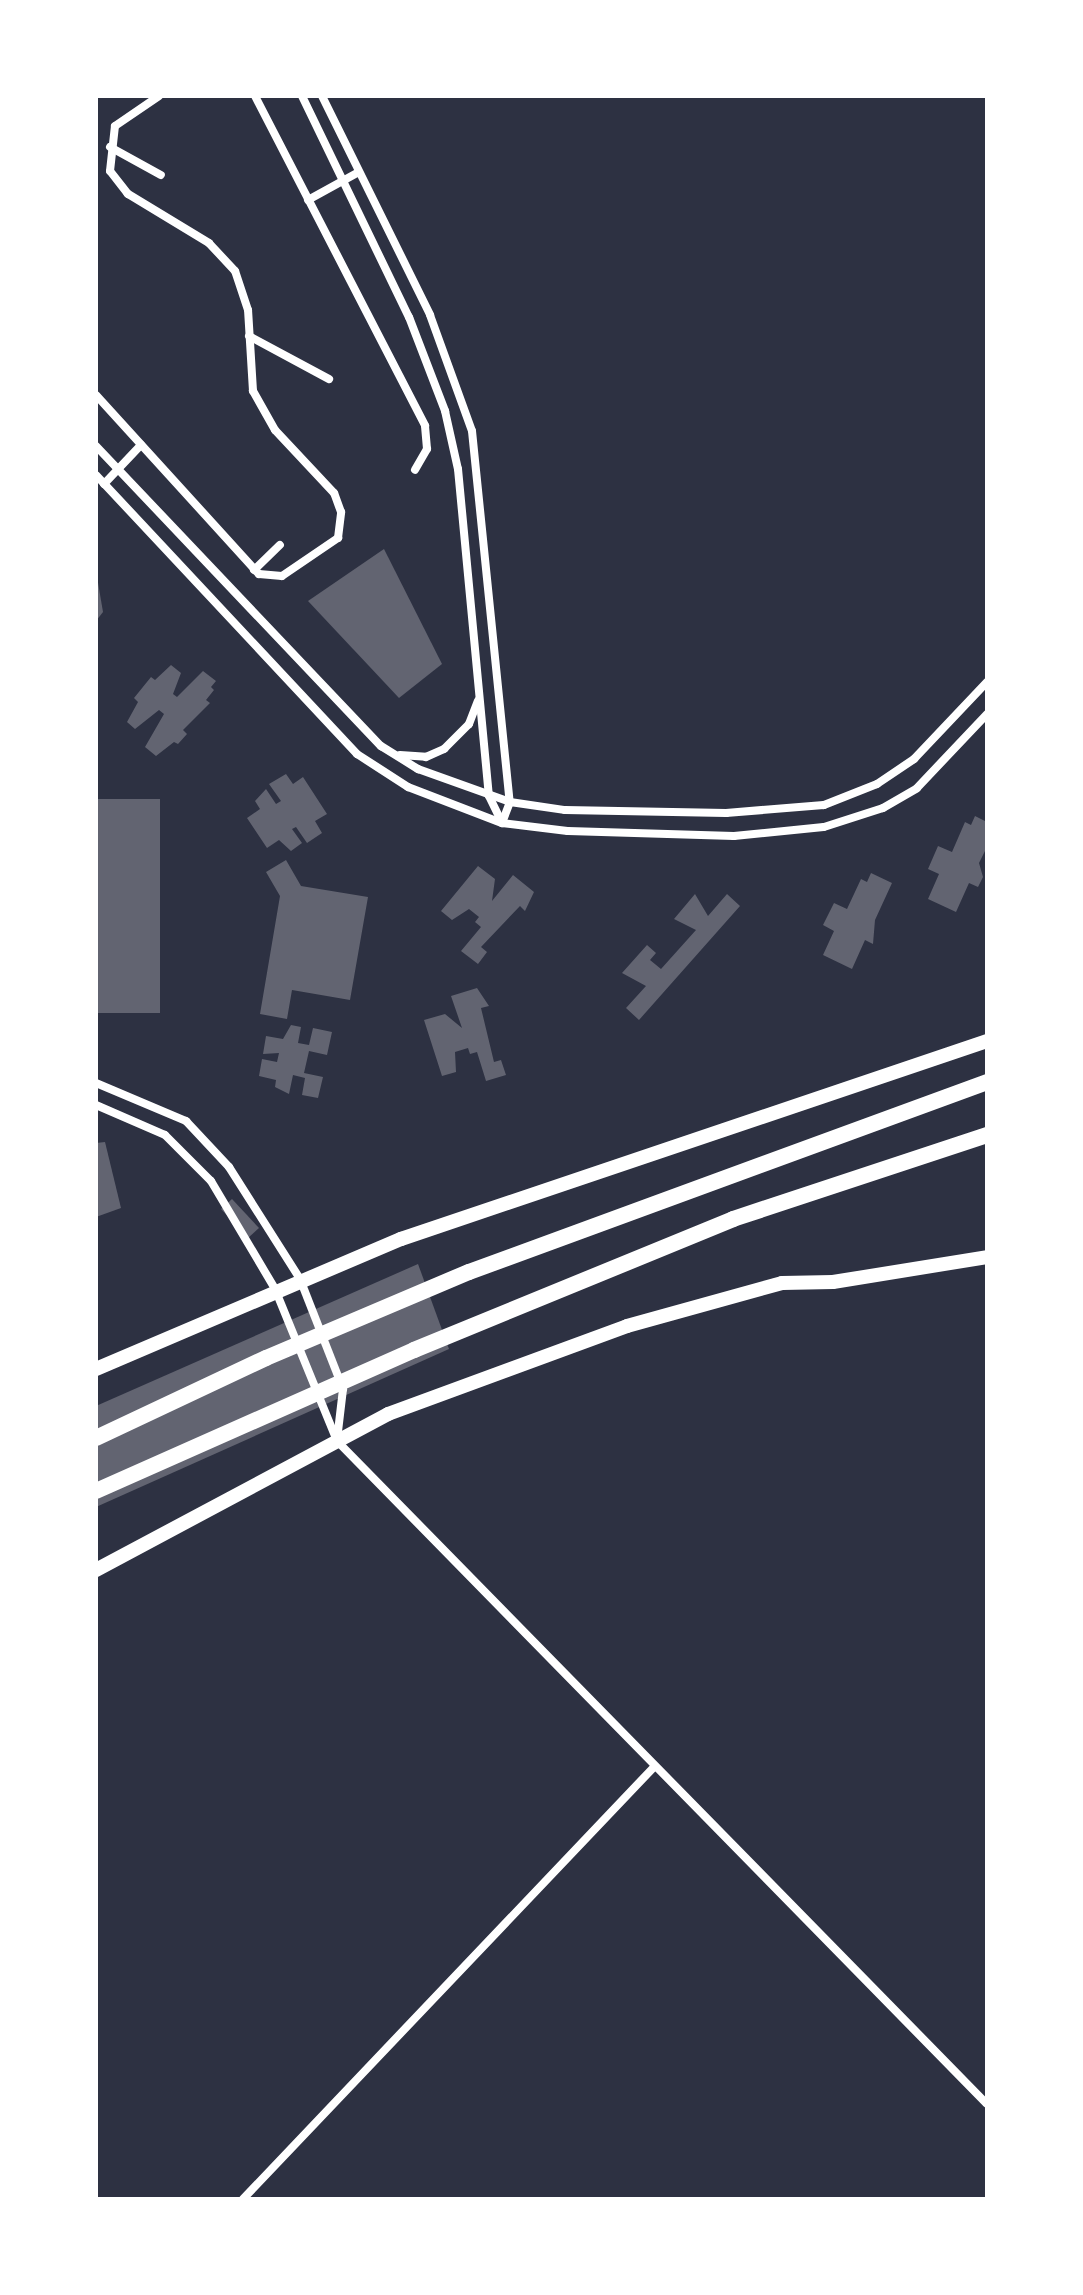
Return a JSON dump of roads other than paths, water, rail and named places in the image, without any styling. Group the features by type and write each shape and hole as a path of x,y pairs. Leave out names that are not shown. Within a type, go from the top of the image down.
{"highway":[{"path":"96,1438 469,1272 987,1082"},
{"path":"96,1491 356,1374 733,1219 987,1135"}],"main road":[{"path":"96,1369 275,1289 416,1234 987,1041"},
{"path":"96,1570 388,1414 641,1322 782,1283 833,1282 987,1257"}],"street":[{"path":"96,395 254,570 268,579 287,573 332,547 342,520 334,493 263,411 250,379 246,299 229,262 121,187 109,165 110,147 119,121 159,96"},
{"path":"255,96 425,426 427,449 415,470"},
{"path":"302,96 409,317 445,411 458,469 489,796 502,823"},
{"path":"322,96 430,315 472,431 510,802 502,823"},
{"path":"110,147 161,175"},
{"path":"308,200 359,172"},
{"path":"249,336 329,379"},
{"path":"104,484 141,445"},
{"path":"96,446 381,746 418,769 510,802 565,810 726,813 824,805 877,784 914,759 987,682"},
{"path":"96,475 357,754 408,787 502,823 543,830 734,836 824,827 883,808 917,788 987,714"},
{"path":"254,570 280,545"},
{"path":"381,746 417,757 444,749 469,724 479,688"},
{"path":"96,1083 162,1108 209,1142 300,1279 343,1389 337,1441"},
{"path":"96,1105 143,1123 187,1153 211,1181 275,1289 337,1441 987,2104"},
{"path":"243,2199 654,1767"}]}
